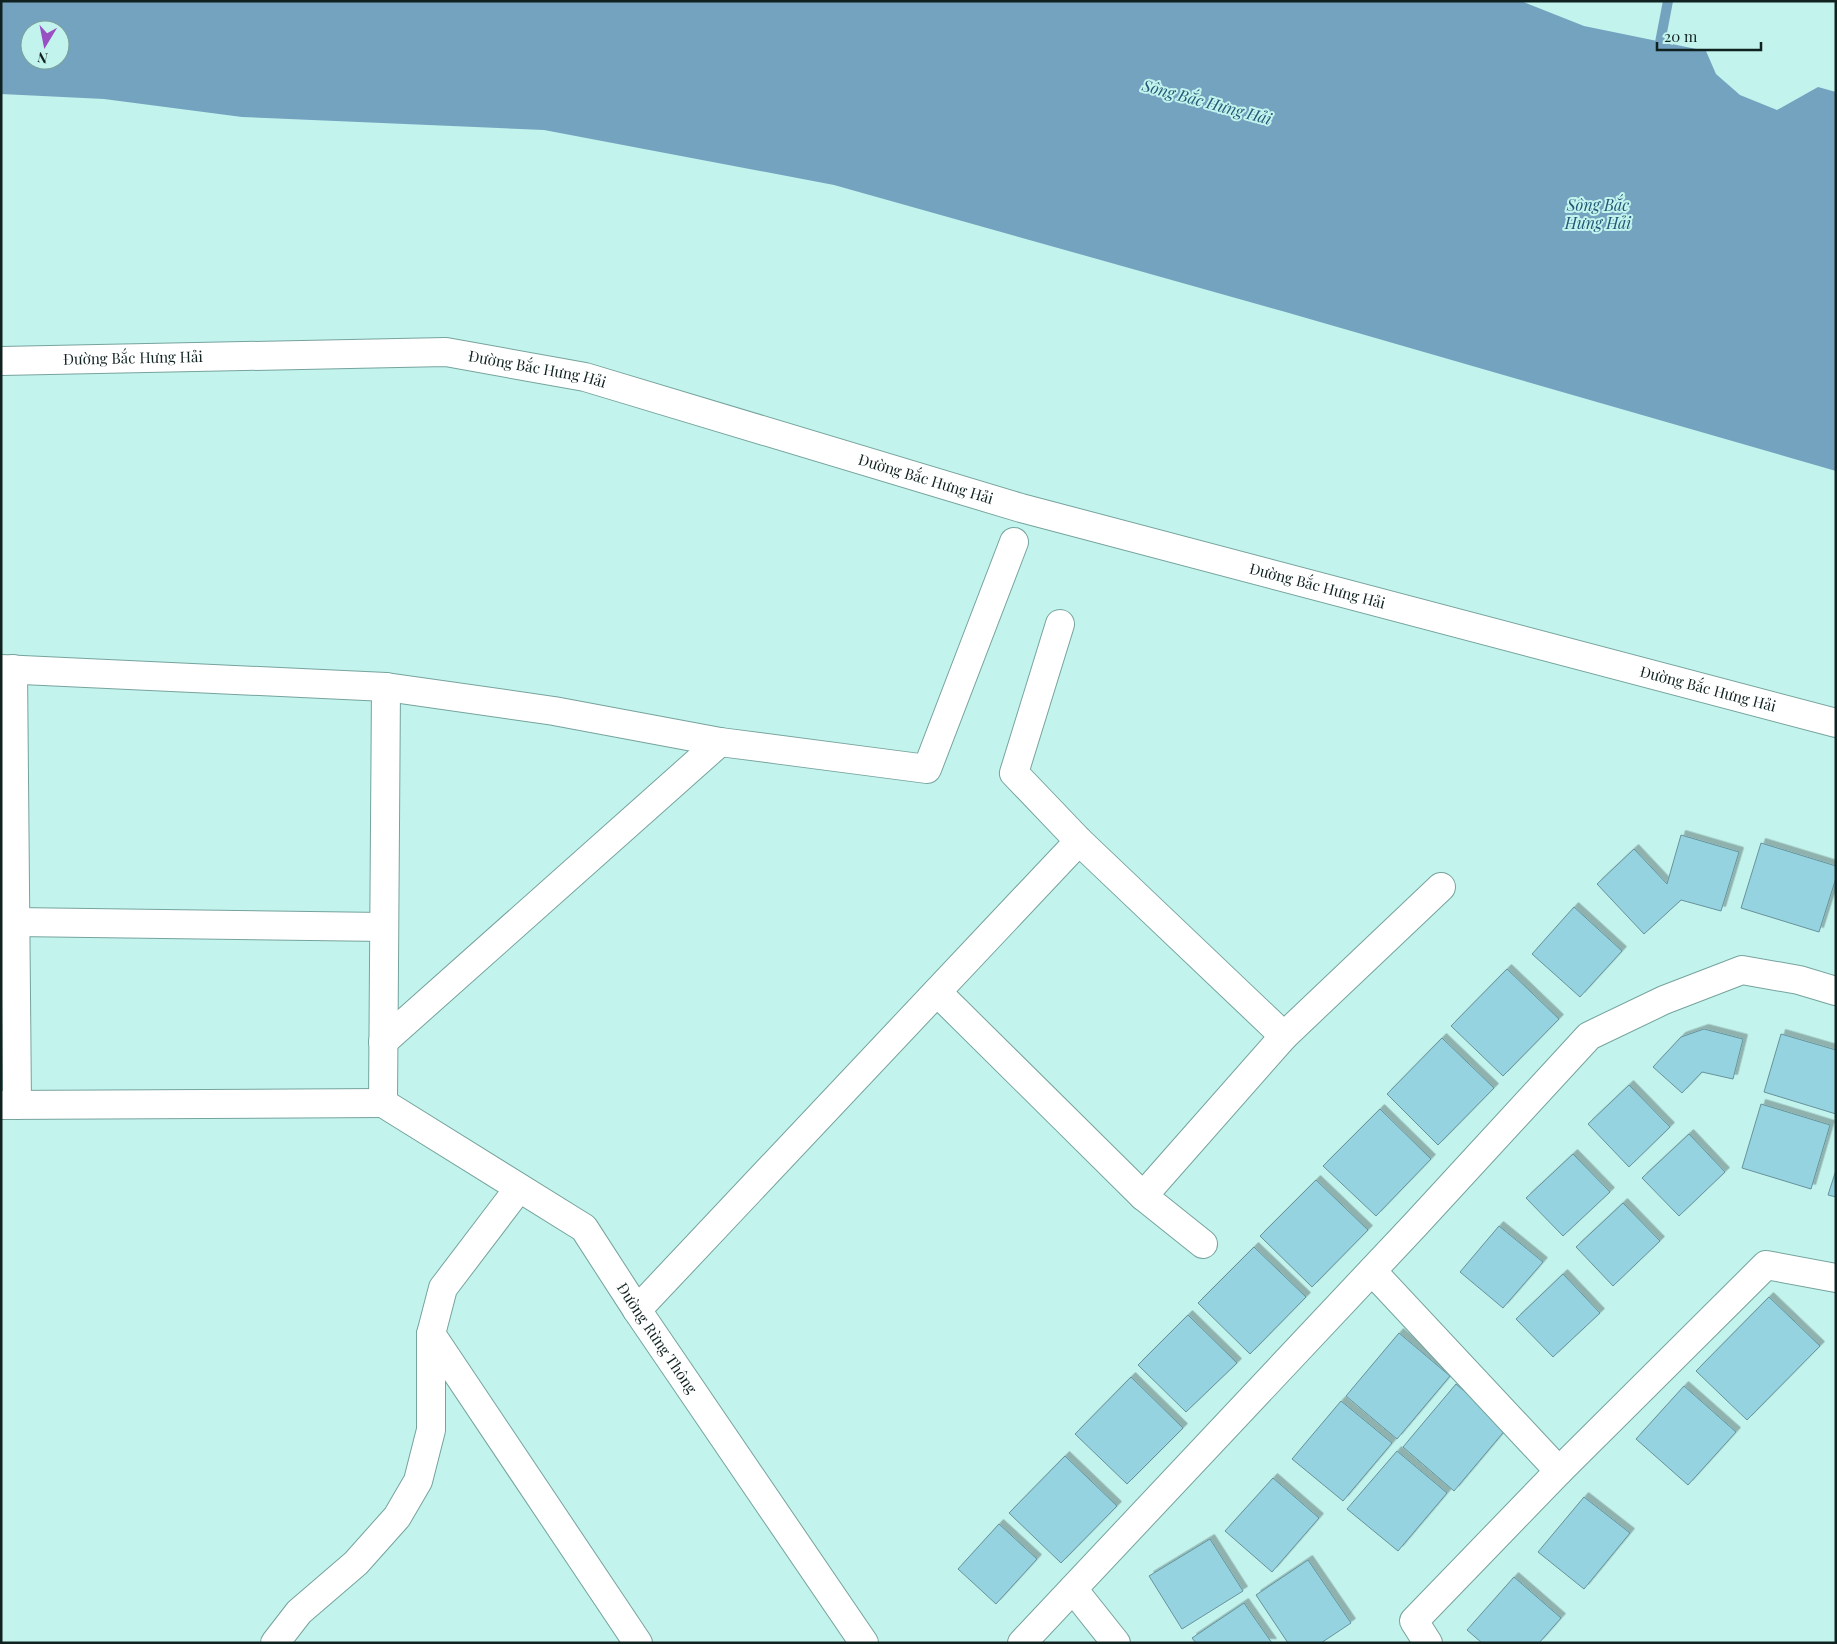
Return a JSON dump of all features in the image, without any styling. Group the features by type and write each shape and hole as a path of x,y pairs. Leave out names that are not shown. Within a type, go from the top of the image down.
{"street":[{"name":"Đường Bắc Hưng Hải","path":"1,361 446,352 585,377 1021,508 1836,723"},
{"path":"386,687 383,1103 9,1105 15,922 7,669 386,687 554,711 720,742 927,770 1014,542"},
{"path":"1060,624 1014,773 1080,841 1284,1036"},
{"path":"383,1042 720,742"},
{"path":"637,1310 1080,841"},
{"path":"1142,1196 1284,1036 1441,887"},
{"path":"15,922 384,927"},
{"path":"1022,1643 1372,1271 1589,1036 1664,1000 1742,970 1799,980 1836,991"},
{"path":"937,992 1142,1196 1203,1244"},
{"name":"Đường Rừng Thông","path":"383,1103 584,1228 637,1310 864,1643"},
{"path":"275,1643 299,1612 356,1563 397,1517 418,1481 430,1430 431,1334 443,1288 519,1188"},
{"path":"1428,1643 1414,1621 1559,1471 1766,1265 1836,1278"},
{"path":"1372,1271 1559,1471"},
{"path":"431,1334 638,1643"},
{"path":"1073,1588 1116,1643"}],"water":[{"name":"Sông Bắc Hưng Hải","path":"1,1 1521,1 1584,26 1706,51 1716,74 1740,95 1777,110 1818,87 1836,92 1836,471 1282,311 834,185 544,130 242,117 104,99 1,94"}],"building":[{"path":"1681,835 1739,852 1721,911 1681,900 1644,934 1597,884 1634,849 1667,884"},
{"path":"1761,843 1836,866 1836,878 1819,932 1741,908"},
{"path":"1574,907 1622,951 1580,997 1532,954"},
{"path":"1507,969 1559,1019 1503,1076 1451,1026"},
{"path":"1704,1029 1743,1039 1733,1079 1702,1072 1682,1093 1653,1067 1681,1037"},
{"path":"1781,1034 1836,1050 1836,1114 1764,1092"},
{"path":"1442,1038 1494,1088 1438,1145 1387,1094"},
{"path":"1629,1085 1670,1127 1629,1167 1588,1124"},
{"path":"1761,1104 1830,1125 1811,1189 1742,1168"},
{"path":"1380,1109 1431,1159 1376,1216 1323,1166"},
{"path":"1689,1134 1725,1172 1679,1216 1642,1178"},
{"path":"1573,1154 1610,1192 1563,1236 1526,1198"},
{"path":"1836,1170 1836,1197 1828,1195"},
{"path":"1316,1180 1368,1230 1312,1287 1260,1236"},
{"path":"1623,1203 1660,1241 1613,1286 1576,1247"},
{"path":"1499,1226 1543,1262 1503,1308 1460,1272"},
{"path":"1254,1247 1306,1297 1250,1354 1198,1303"},
{"path":"1563,1274 1600,1313 1553,1357 1516,1319"},
{"path":"1769,1297 1820,1346 1747,1420 1696,1371"},
{"path":"1188,1315 1237,1363 1186,1412 1138,1365"},
{"path":"1399,1333 1450,1376 1397,1439 1346,1396"},
{"path":"1131,1377 1183,1428 1127,1484 1075,1434"},
{"path":"1456,1384 1507,1428 1454,1491 1403,1447"},
{"path":"1684,1386 1736,1432 1688,1485 1636,1439"},
{"path":"1341,1401 1392,1443 1343,1501 1292,1459"},
{"path":"1397,1451 1447,1493 1398,1551 1347,1509"},
{"path":"1065,1456 1117,1506 1061,1563 1009,1513"},
{"path":"1273,1478 1319,1518 1272,1572 1225,1531"},
{"path":"1584,1497 1630,1533 1584,1589 1538,1552"},
{"path":"999,1524 1037,1559 996,1604 958,1569"},
{"path":"1210,1539 1243,1591 1182,1629 1149,1576"},
{"path":"1308,1560 1351,1623 1321,1643 1288,1643 1256,1595"},
{"path":"1514,1577 1561,1618 1539,1643 1482,1643 1467,1630"},
{"path":"1244,1603 1272,1643 1196,1643 1192,1638"}],"waterway":[{"path":"1658,53 1668,1"}]}
